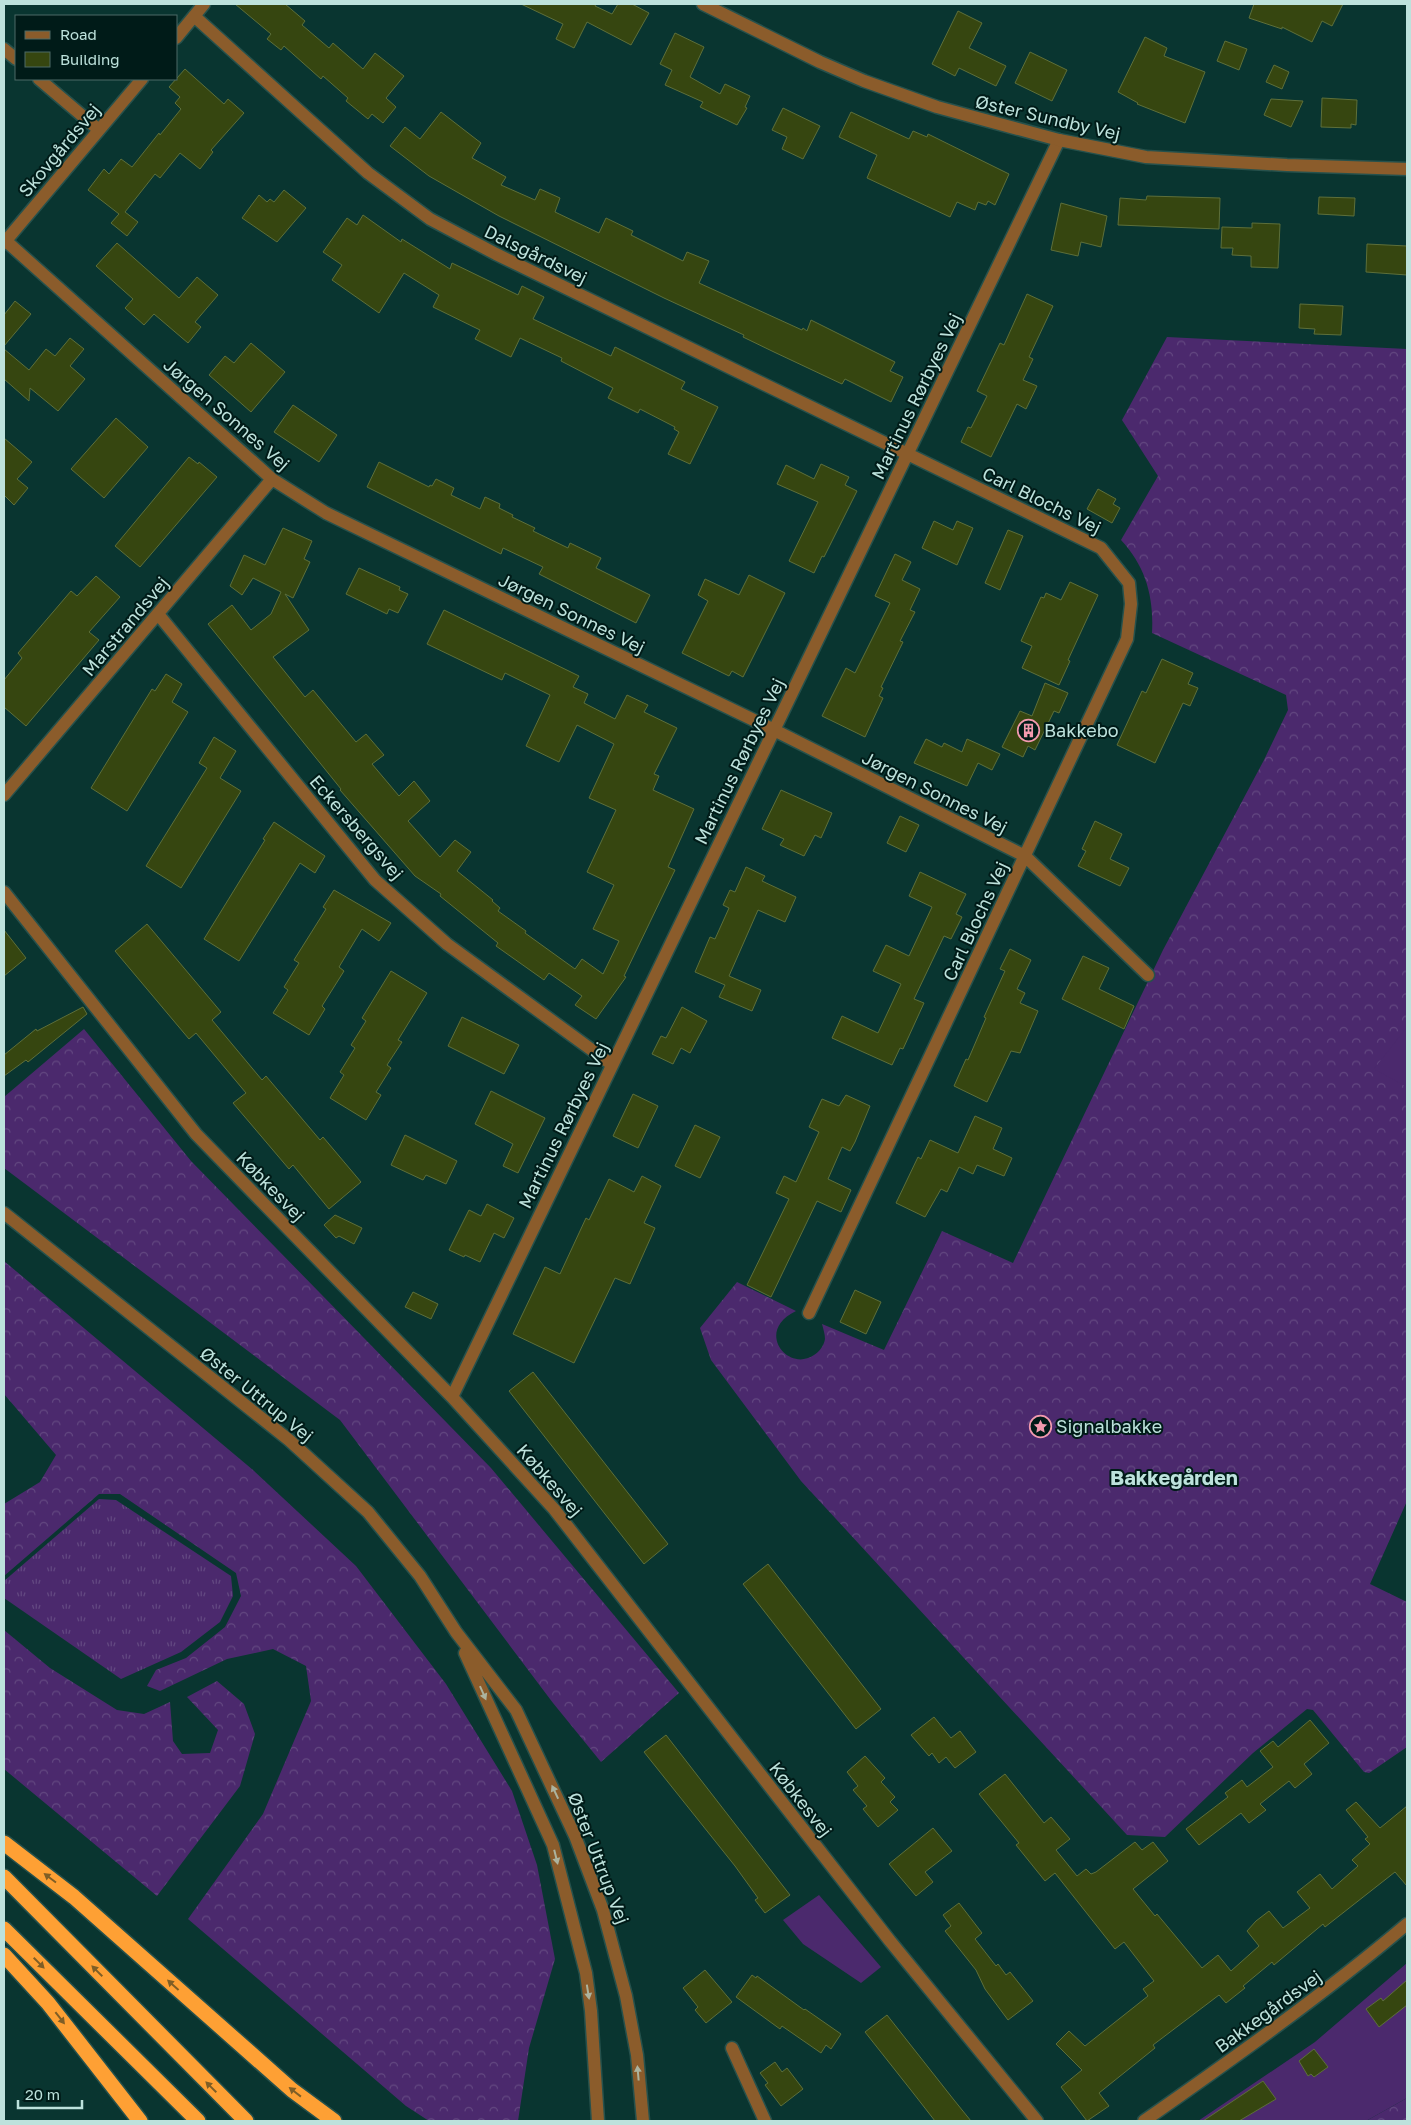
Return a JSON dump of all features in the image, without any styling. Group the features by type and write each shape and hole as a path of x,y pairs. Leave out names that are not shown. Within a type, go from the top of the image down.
{"highway":[{"path":"4,1843 74,1897 292,2090 334,2121"},
{"path":"4,1877 246,2121"},
{"path":"4,1929 198,2121"},
{"path":"4,1956 48,2003 140,2121"}],"street":[{"path":"178,36 204,4"},
{"name":"Øster Sundby Vej","path":"703,4 820,62 864,81 938,107 1059,140 1146,157 1287,165 1407,169"},
{"name":"Dalsgårdsvej","path":"194,16 368,173 430,219 496,254 908,453"},
{"path":"4,49 15,58"},
{"path":"40,80 98,130"},
{"name":"Skovgårdsvej","path":"5,242 141,80"},
{"name":"Martinus Rørbyes Vej","path":"452,1397 1059,140"},
{"name":"Jørgen Sonnes Vej","path":"5,242 272,478 326,513 773,730 1025,856 1148,975"},
{"name":"Carl Blochs Vej","path":"809,1313 1127,640 1131,604 1129,583 1100,548 908,453"},
{"name":"Marstrandsvej","path":"4,795 272,478"},
{"name":"Eckersbergsvej","path":"158,614 375,880 447,944 612,1064"},
{"name":"Købkesvej","path":"4,892 196,1134 452,1397 554,1509 890,1941 1037,2121"},
{"name":"Øster Uttrup Vej","path":"4,1213 289,1440 368,1512 420,1576 456,1632 516,1710 575,1836 603,1910 626,1996 637,2055 642,2121"},
{"name":"Øster Uttrup Vej","path":"456,1632 553,1845 586,1972 591,2011 598,2121"},
{"name":"Bakkegårdsvej","path":"1144,2121 1296,2013 1407,1924"},
{"path":"732,2048 764,2121"}],"green space":[{"path":"1167,337 1407,349 1407,1501 1370,1584 1407,1602 1407,1747 1369,1773 1364,1772 1313,1710 1307,1709 1253,1753 1165,1837 1127,1835 801,1481 711,1360 700,1328 737,1282 796,1311 784,1319 777,1329 776,1338 786,1354 794,1359 804,1359 818,1352 825,1339 822,1324 884,1350 942,1231 1013,1263 1163,950 1264,760 1288,710 1286,695 1152,633 1152,607 1147,583 1137,561 1121,540 1158,476 1122,420"},
{"path":"1407,1027 1407,1087 1374,1069"},
{"path":"84,1029 191,1161 491,1468 679,1693 601,1762 553,1703 340,1420 4,1168 4,1097"},
{"path":"4,1261 253,1470 356,1566 446,1684 512,1791 537,1865 555,1959 529,2048 518,2121 429,2121 406,2106 188,1919 263,1814 311,1701 306,1666 273,1649 227,1659 160,1691 147,1686 156,1670 186,1658 225,1627 241,1596 236,1573 120,1494 99,1494 4,1576 4,1504 40,1482 56,1455 4,1394"},
{"path":"99,1499 116,1500 231,1576 233,1596 220,1622 181,1652 121,1679 4,1598 4,1581"},
{"path":"4,1630 50,1668 117,1710 144,1714 170,1702 173,1741 182,1754 210,1753 218,1730 187,1697 217,1681 244,1704 255,1734 240,1786 157,1896 4,1769"},
{"path":"819,1895 881,1967 861,1983 803,1944 783,1920"},
{"path":"1407,1963 1407,2098 1366,2121 1198,2121 1315,2042"},
{"path":"1407,2098 1407,2121 1366,2121"}],"building":[{"path":"235,4 285,4 305,21 302,25 329,48 333,43 363,69 375,53 404,76 386,98 396,107 383,123 372,114 368,119 346,101 348,98 323,76 321,79 284,46 281,50 267,39 271,34"},
{"path":"521,4 596,4 595,6 612,14 618,4 632,4 649,13 631,45 587,22 574,48 556,39 563,24"},
{"path":"1254,4 1343,4 1332,26 1322,21 1312,42 1282,27 1282,29 1249,18"},
{"path":"958,11 982,23 969,48 1006,66 996,86 959,68 955,76 932,64"},
{"path":"675,33 704,47 690,77 720,94 725,84 750,96 745,107 747,108 737,125 700,107 703,102 665,85 672,70 660,64"},
{"path":"1145,37 1167,48 1164,56 1205,72 1185,123 1137,104 1118,92"},
{"path":"1225,41 1247,49 1239,70 1217,61"},
{"path":"1030,52 1067,70 1052,101 1015,83"},
{"path":"1274,65 1289,72 1282,89 1266,82"},
{"path":"185,69 224,104 228,99 244,113 211,150 213,152 200,169 180,153 160,178 155,174 125,212 138,222 127,236 111,223 119,214 88,190 104,169 109,174 121,159 132,167 181,109 175,103 180,97 169,87 175,80 178,80 178,77"},
{"path":"1322,98 1357,100 1356,125 1351,124 1351,128 1321,127"},
{"path":"1271,99 1303,101 1291,127 1264,115"},
{"path":"783,108 820,126 803,159 782,149 787,137 772,130"},
{"path":"441,112 481,143 472,158 506,177 501,185 535,200 540,189 560,198 555,212 599,233 606,218 633,231 631,235 683,261 687,252 709,261 699,283 802,330 803,328 807,331 811,320 895,362 890,371 903,377 891,402 845,379 842,384 774,352 743,337 744,335 664,298 499,216 429,176 390,146 405,127 420,139"},
{"path":"851,112 909,139 913,131 927,137 928,134 1009,174 995,205 988,201 986,205 978,202 975,210 957,202 950,217 867,178 877,155 839,137"},
{"path":"284,190 306,208 277,242 242,218 259,195 267,202 270,199 274,202"},
{"path":"1147,196 1220,198 1219,229 1118,225 1120,198 1146,200"},
{"path":"1319,197 1355,198 1354,216 1318,214"},
{"path":"1061,203 1107,216 1101,247 1081,242 1078,256 1051,250"},
{"path":"363,215 401,242 402,239 450,269 452,263 518,295 522,286 544,297 533,319 611,356 615,347 685,382 681,389 718,407 690,464 668,454 679,432 674,429 675,427 640,409 638,413 608,398 613,388 561,361 562,358 520,338 511,357 475,339 480,330 433,307 439,295 404,273 379,313 332,280 342,265 323,252 347,218 357,225"},
{"path":"1252,223 1280,224 1278,268 1251,267 1251,256 1232,255 1233,248 1221,248 1222,227 1252,228"},
{"path":"117,243 179,298 197,277 218,295 195,322 201,327 188,343 154,314 144,325 125,308 133,299 96,266"},
{"path":"1367,244 1407,246 1407,275 1366,272"},
{"path":"1027,294 1053,306 1029,357 1033,359 1023,380 1037,386 1026,409 1017,404 991,457 961,442 968,427 971,428 987,396 977,391 1000,343 1004,345"},
{"path":"15,301 31,314 4,346 4,315"},
{"path":"1300,304 1343,306 1341,335 1314,334 1315,329 1299,328"},
{"path":"70,338 84,349 70,366 85,379 58,411 30,388 29,401 4,379 4,349 29,370 46,349 55,356"},
{"path":"251,343 285,372 251,412 209,375 225,356 234,363"},
{"path":"293,405 337,435 319,462 274,432"},
{"path":"116,418 148,447 104,498 71,469"},
{"path":"4,438 32,462 17,479 28,488 14,505 4,495"},
{"path":"189,457 198,464 199,462 217,477 140,567 115,546"},
{"path":"379,462 429,487 430,485 432,486 436,479 454,488 451,495 480,509 485,497 500,504 499,508 513,515 512,517 535,528 533,531 568,548 570,543 601,558 596,568 650,595 636,623 539,574 543,567 503,548 501,554 367,487"},
{"path":"821,464 849,477 845,485 857,491 814,573 789,561 818,502 777,484 786,465 814,479"},
{"path":"1098,489 1116,499 1113,504 1120,508 1112,523 1087,509"},
{"path":"934,521 953,530 957,521 973,528 957,565 922,548"},
{"path":"283,528 312,541 304,559 310,562 293,598 285,594 309,630 273,657 305,697 313,690 356,742 366,734 384,755 372,764 399,796 414,781 430,801 408,821 440,857 455,840 471,852 457,871 493,900 500,908 498,911 575,969 582,959 603,974 619,941 593,929 614,885 587,872 616,810 589,798 614,744 577,725 559,762 526,746 550,695 505,673 502,680 427,644 444,610 579,676 573,687 588,694 584,703 615,719 627,695 648,705 644,712 677,728 654,774 659,776 653,790 694,809 668,867 675,870 624,976 626,977 596,1019 575,1005 582,996 549,973 544,980 496,946 498,943 440,896 441,894 415,876 340,790 208,624 232,605 251,630 271,614 281,592 253,578 242,595 230,586 244,555 265,565"},
{"path":"1008,530 1023,536 1000,590 985,583"},
{"path":"895,554 911,562 902,580 920,589 910,610 915,612 900,641 903,642 881,687 883,688 879,696 883,698 865,737 822,716 846,668 855,673 890,603 875,596"},
{"path":"359,568 400,587 399,590 408,594 398,613 389,609 387,614 346,594"},
{"path":"749,575 785,593 743,677 732,671 729,676 682,653 708,601 698,595 705,579 739,595"},
{"path":"96,576 120,597 89,632 99,640 26,726 4,707 4,680 22,658 18,653 71,591 77,596"},
{"path":"1070,582 1098,595 1068,660 1070,661 1059,685 1022,668 1032,646 1021,641 1041,597 1044,598 1046,593 1061,600"},
{"path":"1162,659 1193,673 1188,684 1198,688 1190,706 1183,703 1155,763 1117,745 1142,691 1146,693"},
{"path":"166,674 182,684 172,702 188,712 127,811 91,788 152,689 155,691"},
{"path":"1045,683 1068,693 1059,713 1054,711 1035,750 1028,746 1023,757 1002,747 1020,711 1032,716"},
{"path":"214,737 236,751 220,778 241,791 181,888 146,866 207,768 199,763"},
{"path":"926,739 942,747 944,743 962,752 967,739 1000,754 992,770 978,763 967,786 914,763"},
{"path":"781,790 832,813 821,838 815,835 804,856 780,845 784,839 762,829"},
{"path":"900,816 919,825 906,852 887,843"},
{"path":"1095,821 1122,834 1110,859 1129,868 1120,886 1078,866 1086,851 1082,849"},
{"path":"274,822 325,856 315,873 300,863 239,961 204,939 265,840 263,839"},
{"path":"746,867 765,876 762,881 796,897 785,922 758,910 729,976 761,990 752,1011 719,997 725,985 695,972 710,937 715,939 729,908 723,905 730,890 735,892"},
{"path":"920,872 966,894 956,914 962,917 951,939 944,936 914,999 924,1003 903,1049 900,1048 892,1065 832,1038 842,1016 878,1033 901,984 873,971 886,945 909,956 932,907 909,896"},
{"path":"334,890 391,923 379,941 362,929 339,967 344,971 322,1006 325,1009 309,1035 273,1013 288,990 284,987 299,963 294,960 326,909 323,907"},
{"path":"147,924 221,1012 212,1020 262,1080 266,1076 320,1140 323,1137 361,1182 329,1209 293,1165 289,1169 233,1103 246,1093 196,1033 189,1039 115,951"},
{"path":"4,930 26,958 4,976"},
{"path":"1010,949 1031,960 1017,989 1025,993 1020,1003 1038,1011 1020,1053 1011,1051 987,1102 954,1086 966,1059 968,1060 986,1018 984,1017 1005,971 1000,969"},
{"path":"1083,956 1109,968 1099,989 1134,1006 1124,1029 1062,999"},
{"path":"391,971 427,993 398,1040 402,1042 387,1065 391,1068 376,1092 381,1095 366,1120 330,1098 344,1075 340,1072 355,1048 351,1045 366,1021 362,1018"},
{"path":"83,1007 87,1014 28,1062 26,1060 4,1076 4,1055 36,1029 37,1031"},
{"path":"682,1007 707,1021 690,1053 681,1048 673,1064 652,1054 661,1036 666,1038"},
{"path":"462,1017 519,1045 504,1074 448,1046"},
{"path":"491,1091 545,1118 518,1173 503,1166 513,1144 475,1124"},
{"path":"633,1094 658,1106 638,1148 613,1136"},
{"path":"846,1095 870,1106 850,1151 842,1147 828,1179 851,1190 841,1212 817,1201 771,1297 747,1285 789,1199 776,1193 784,1176 796,1182 819,1132 809,1127 822,1099 839,1106"},
{"path":"975,1116 1002,1128 993,1149 1012,1158 1004,1176 977,1165 973,1174 959,1167 947,1192 941,1189 925,1217 896,1203 918,1157 921,1159 930,1140 958,1153"},
{"path":"695,1125 720,1137 700,1178 675,1166"},
{"path":"405,1135 457,1161 446,1184 426,1175 423,1180 391,1165"},
{"path":"642,1176 661,1186 644,1223 655,1228 630,1284 615,1278 574,1363 513,1334 545,1267 560,1274 586,1218 589,1220 609,1179 634,1192"},
{"path":"487,1204 514,1218 504,1238 494,1233 480,1262 449,1250 469,1210 481,1216"},
{"path":"335,1215 362,1228 354,1244 339,1236 336,1238 324,1225"},
{"path":"855,1290 881,1302 866,1334 840,1322"},
{"path":"413,1292 438,1304 431,1319 405,1307"},
{"path":"533,1372 668,1544 644,1564 509,1391"},
{"path":"768,1564 881,1709 856,1729 743,1584"},
{"path":"934,1717 951,1738 960,1731 976,1752 955,1768 946,1757 939,1763 932,1753 929,1756 911,1735"},
{"path":"1310,1720 1329,1743 1304,1764 1312,1774 1295,1788 1289,1781 1260,1804 1266,1810 1249,1823 1241,1813 1199,1845 1186,1829 1228,1797 1225,1793 1242,1780 1247,1787 1273,1767 1260,1751 1273,1741 1278,1747"},
{"path":"666,1735 790,1895 765,1913 755,1900 758,1898 735,1866 644,1752"},
{"path":"865,1756 885,1778 881,1782 895,1797 890,1802 898,1810 878,1827 863,1809 867,1806 853,1790 858,1786 847,1772"},
{"path":"1005,1774 1044,1823 1051,1817 1070,1839 1056,1850 1077,1876 1086,1869 1091,1874 1096,1872 1135,1842 1142,1850 1153,1842 1168,1861 1133,1889 1155,1916 1157,1914 1202,1968 1218,1955 1231,1971 1259,1946 1247,1931 1256,1921 1269,1911 1283,1928 1310,1908 1297,1892 1320,1874 1332,1889 1358,1866 1352,1860 1370,1844 1365,1839 1368,1837 1346,1810 1356,1802 1380,1828 1407,1806 1407,1886 1395,1872 1325,1927 1323,1924 1274,1965 1272,1962 1226,2003 1219,1995 1153,2045 1155,2048 1099,2093 1109,2106 1087,2121 1061,2087 1082,2070 1056,2044 1069,2031 1085,2046 1148,1996 1143,1989 1154,1981 1124,1942 1115,1949 1055,1873 1045,1881 1016,1845 1019,1843 979,1794"},
{"path":"933,1828 952,1851 925,1872 933,1882 916,1896 889,1864"},
{"path":"959,1903 982,1933 975,1939 996,1966 998,1964 1006,1975 1010,1972 1033,2001 1008,2020 985,1989 976,1970 945,1931 951,1926 943,1915"},
{"path":"705,1970 732,2002 706,2023 695,2010 698,2007 683,1988"},
{"path":"752,1975 756,1978 757,1976 841,2034 831,2049 826,2045 821,2053 782,2026 780,2029 736,1997"},
{"path":"1407,1980 1407,2005 1379,2027 1366,2009 1381,1998 1383,2001"},
{"path":"887,2015 971,2121 935,2121 865,2032"},
{"path":"1314,2049 1328,2067 1314,2077 1311,2074 1308,2076 1299,2061"},
{"path":"775,2062 782,2072 787,2068 803,2089 781,2106 765,2085 768,2083 760,2073"},
{"path":"1263,2081 1276,2099 1239,2121 1203,2121"}],"place":[{"name":"Bakkebo","path":"1028,730"},
{"name":"Signalbakke","path":"1040,1426"}],"district":[{"name":"Bakkegården","path":"1174,1477"}]}
